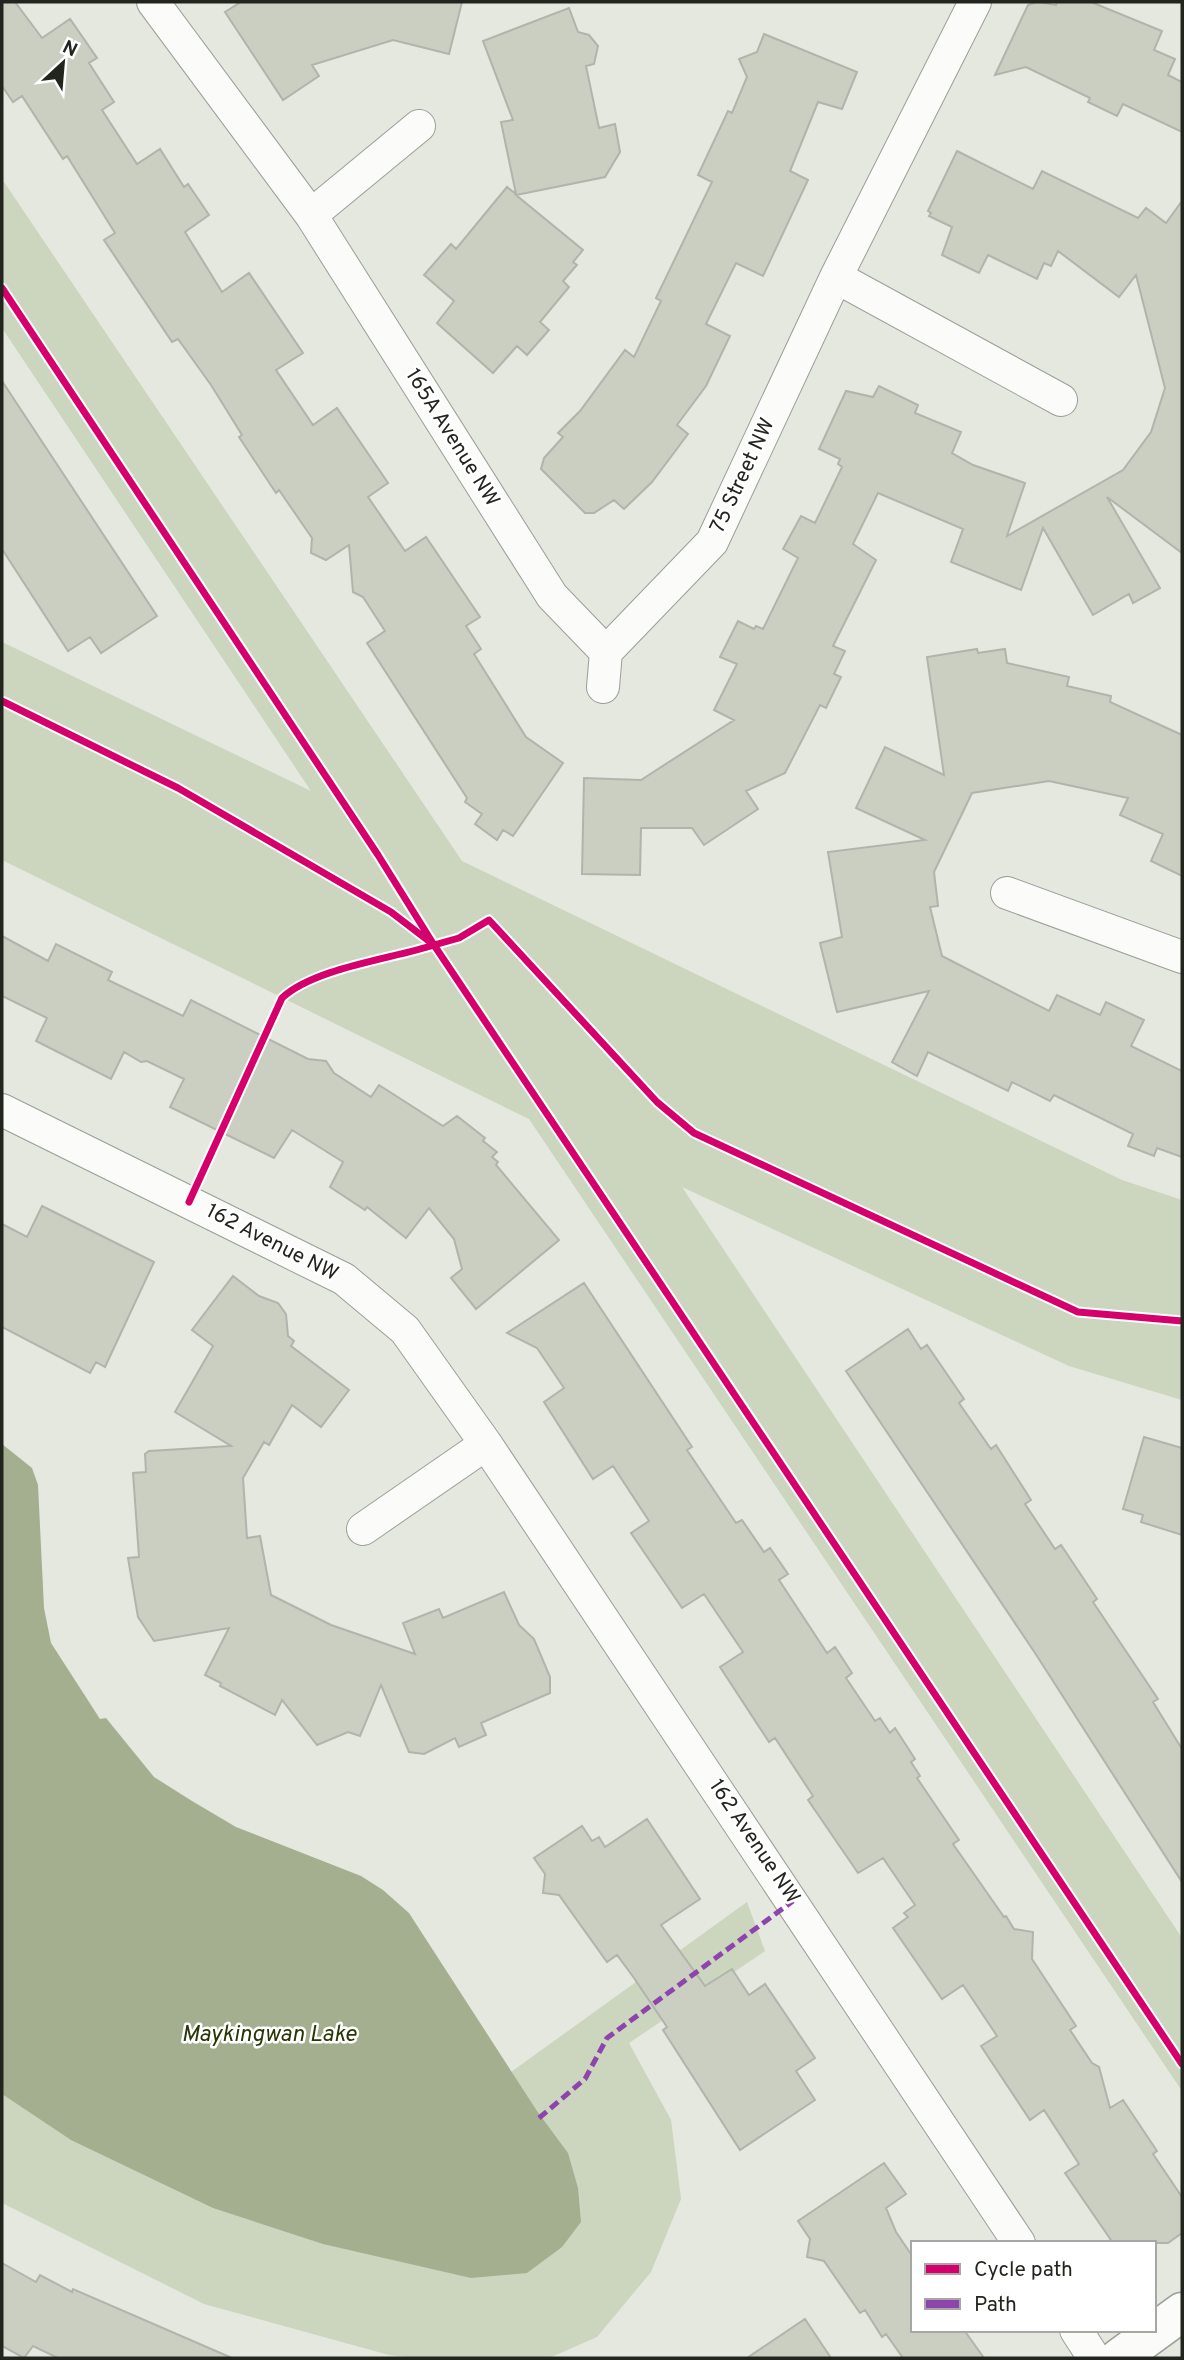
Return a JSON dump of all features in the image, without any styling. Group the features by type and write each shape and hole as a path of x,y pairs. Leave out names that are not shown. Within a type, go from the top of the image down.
{"street":[{"name":"165A Avenue NW","path":"153,2 311,215 552,596 606,652"},
{"name":"75 Street NW","path":"606,652 712,542 836,277 975,2"},
{"path":"311,215 419,126"},
{"path":"836,277 1060,400"},
{"path":"603,687 606,652"},
{"path":"1007,892 1182,957"},
{"name":"162 Avenue NW","path":"2,1110 345,1279 405,1330 486,1444 1018,2241"},
{"path":"363,1529 486,1444"},
{"path":"1156,2331 1182,2312"},
{"path":"1077,2332 1094,2358"},
{"path":"1119,2358 1155,2332"}],"shaded area":[{"path":"2,179 462,861 1122,1180 1182,1200 1182,1400 1069,1366 682,1187 1182,1938 1182,2091 529,1119 2,860 2,642 311,791 2,328"},
{"path":"747,1902 765,1951 629,2043 671,2120 681,2199 651,2272 597,2337 549,2358 414,2358 389,2355 204,2304 2,2203 2,2014 452,2210 511,2072"}],"water":[{"name":"Maykingwan Lake","path":"2,1444 32,1468 38,1485 44,1608 51,1643 100,1719 106,1718 154,1777 192,1801 236,1827 361,1876 383,1890 409,1913 537,2111 568,2153 578,2188 581,2222 562,2247 527,2273 471,2278 323,2244 213,2208 71,2140 2,2094"}],"building":[{"path":"2,2 15,2 42,38 70,19 97,58 89,63 114,102 102,110 137,164 160,149 184,187 188,184 209,215 185,232 222,292 249,273 303,353 276,370 313,425 337,408 388,483 368,497 405,551 426,537 480,617 466,626 481,649 474,654 526,737 563,763 513,836 503,830 497,840 475,824 482,814 465,802 467,798 367,643 385,631 363,597 353,592 349,545 326,560 311,553 312,538 279,490 276,493 239,437 242,435 211,385 178,339 172,342 104,240 115,233 67,156 63,159 22,96 13,102 2,86"},
{"path":"241,2 462,2 449,54 393,40 312,65 319,76 283,100 225,12"},
{"path":"1037,2 1056,5 1057,2 1091,2 1162,31 1154,50 1175,59 1168,75 1182,82 1182,132 1123,104 1117,116 1088,102 1090,98 1026,67 995,75 1028,5"},
{"path":"569,8 578,32 589,35 598,46 594,64 586,66 599,128 615,124 620,152 605,177 516,195 583,250 573,262 577,265 563,281 569,287 540,322 549,330 527,355 517,346 493,373 437,323 454,301 424,275 451,244 456,249 507,187 516,194 501,122 513,120 483,41"},
{"path":"764,34 857,72 842,109 818,102 790,171 808,180 763,276 736,263 706,324 730,336 706,386 677,425 688,434 652,482 624,509 614,500 594,513 585,513 541,469 544,458 563,437 558,433 580,411 625,350 634,357 661,301 656,298 712,182 698,175 728,111 732,113 747,77 739,59 757,52"},
{"path":"957,151 1033,189 1042,171 1138,218 1146,208 1166,223 1182,201 1182,553 1107,497 1160,588 1133,603 1129,594 1093,615 1043,528 1021,590 951,562 963,529 878,493 853,544 876,560 833,646 845,651 834,674 841,677 826,708 820,705 785,773 746,791 758,809 704,845 692,828 641,828 640,875 582,874 584,778 641,780 734,720 714,710 737,664 720,657 738,621 754,629 756,626 763,629 798,558 783,549 801,516 815,523 842,467 838,464 840,459 819,449 846,391 873,397 879,386 918,405 915,413 961,432 952,453 973,465 1025,483 1007,536 1123,470 1151,432 1165,388 1136,275 1119,297 1058,251 1051,266 1044,263 1037,279 988,255 979,273 942,255 952,227 929,216 931,213 928,211"},
{"path":"2,381 157,616 101,653 90,637 68,651 2,549"},
{"path":"977,649 978,653 1005,649 1007,663 1069,677 1067,686 1111,696 1110,702 1182,735 1182,876 1151,861 1163,834 1120,815 1128,798 1049,781 972,793 934,872 938,906 930,907 942,956 1049,1011 1057,995 1100,1015 1106,1002 1144,1020 1131,1046 1182,1071 1182,1157 1157,1148 1154,1156 1128,1146 1133,1134 1054,1095 1050,1101 1012,1082 1008,1091 928,1052 917,1076 892,1062 929,991 837,1012 820,943 842,937 828,852 925,840 856,808 885,747 944,775 927,657"},
{"path":"2,936 48,961 56,944 112,972 108,980 183,1016 191,1000 308,1059 326,1061 334,1073 371,1097 379,1085 443,1126 457,1116 485,1138 483,1141 497,1152 492,1157 498,1162 496,1165 559,1240 476,1309 451,1278 462,1269 454,1239 429,1208 406,1238 367,1207 365,1210 330,1187 343,1162 292,1130 274,1158 170,1107 184,1079 147,1061 141,1062 124,1052 111,1079 36,1041 47,1018 2,996"},
{"path":"42,1206 154,1262 105,1367 96,1362 90,1373 2,1327 2,1224 27,1237"},
{"path":"233,1276 259,1296 278,1303 286,1314 288,1336 294,1341 291,1346 349,1390 321,1427 292,1405 269,1445 264,1442 243,1478 247,1538 260,1536 271,1595 331,1625 415,1654 403,1623 439,1609 443,1618 504,1592 519,1625 534,1639 550,1677 550,1693 481,1723 486,1735 459,1747 455,1738 424,1754 409,1752 381,1685 360,1736 348,1732 317,1745 282,1700 275,1715 220,1686 221,1683 205,1675 229,1628 154,1641 138,1617 128,1558 139,1557 133,1473 146,1472 145,1454 149,1451 231,1446 175,1412 213,1346 192,1330"},
{"path":"584,1283 692,1447 687,1450 736,1523 742,1520 764,1552 770,1548 788,1574 779,1580 827,1653 835,1647 852,1673 846,1678 875,1721 880,1718 890,1733 895,1728 915,1759 911,1762 920,1776 917,1778 959,1840 953,1844 1014,1929 1033,1932 1032,1959 1076,2026 1070,2030 1092,2063 1099,2067 1110,2108 1123,2100 1157,2151 1153,2154 1182,2197 1182,2233 1168,2243 1112,2241 1065,2173 1079,2164 1044,2110 1030,2120 981,2046 997,2036 963,1985 942,1999 893,1928 908,1917 904,1913 915,1905 883,1858 858,1873 808,1800 813,1796 775,1738 769,1742 720,1667 743,1652 704,1594 682,1608 631,1533 649,1521 613,1466 593,1479 544,1402 564,1388 537,1348 507,1333"},
{"path":"908,1329 921,1349 927,1345 964,1399 959,1403 991,1449 996,1445 1031,1500 1025,1504 1055,1549 1061,1545 1097,1599 1093,1602 1158,1699 1153,1702 1182,1749 1182,1882 1035,1653 846,1371"},
{"path":"1144,1437 1182,1448 1182,1535 1141,1522 1143,1515 1123,1509"},
{"path":"647,1819 700,1899 661,1925 705,1986 732,1969 749,1995 765,1984 815,2058 796,2071 815,2100 740,2150 663,2030 667,2027 617,1955 607,1962 559,1895 543,1893 545,1874 534,1858 582,1826 592,1841 599,1837 605,1847"},
{"path":"884,2163 906,2194 886,2208 896,2232 911,2254 911,2332 965,2332 984,2358 903,2358 886,2334 882,2337 865,2310 860,2313 824,2261 807,2257 810,2239 798,2221"},
{"path":"2,2263 36,2282 40,2275 72,2292 73,2289 232,2358 58,2358 33,2346 24,2358 2,2346"},
{"path":"805,2319 831,2358 747,2358"}],"marked path":[{"path":"539,2118 585,2079 607,2038 793,1901"}],"cycle path":[{"path":"2,288 378,855 434,945 1182,2064"},
{"path":"2,701 178,788 391,912 434,945 459,938 489,920 657,1102 694,1133 1078,1312 1182,1321"},
{"path":"189,1202 282,998 313,979 333,972 434,945"}]}
